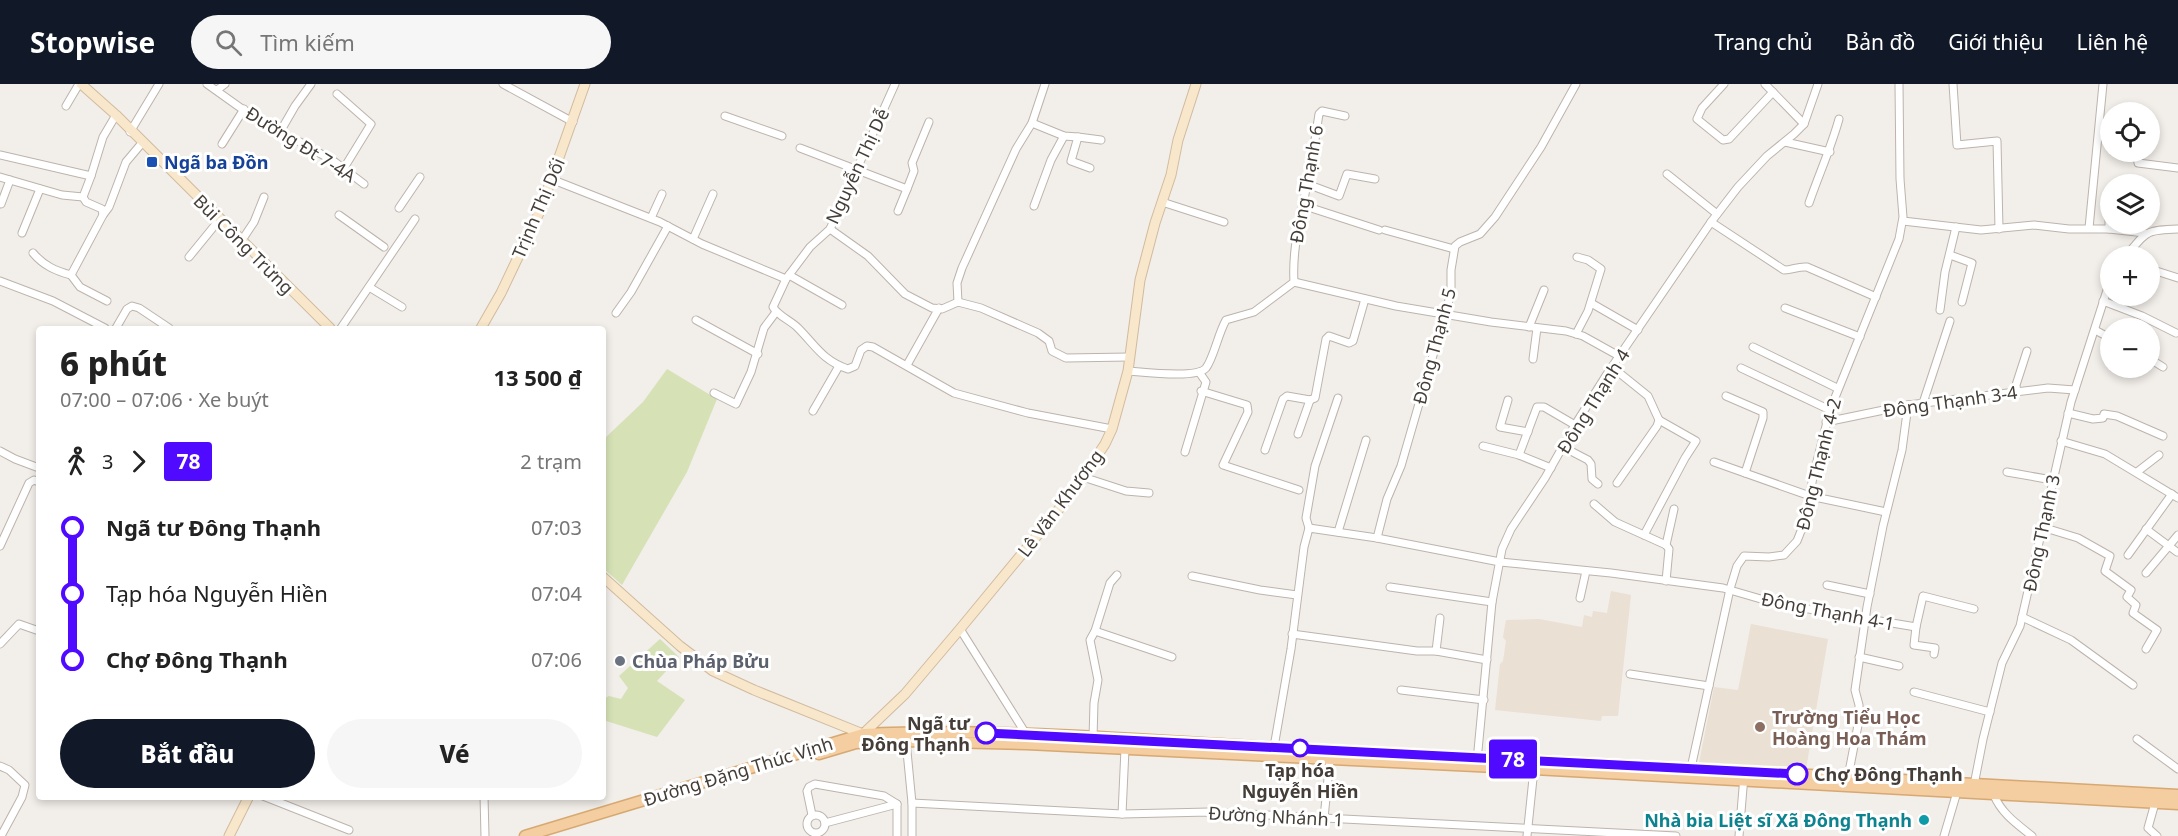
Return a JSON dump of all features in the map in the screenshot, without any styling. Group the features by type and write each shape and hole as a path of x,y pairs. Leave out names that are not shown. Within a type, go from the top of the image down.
{"main road":[{"name":"Đường Đặng Thúc Vịnh","path":"525,836 863,738 906,732 1026,734 1274,747 1477,762 1534,769 1848,777 1975,789 2178,795"},
{"name":"Đường Đặng Thúc Vịnh","path":"542,836 863,738 1330,759 1691,768 1744,776 1957,792 1975,789 1995,795 2178,804"}],"street":[{"path":"66,105 80,84"},
{"name":"Bùi Công Trừng","path":"80,84 116,115 142,144 328,326"},
{"path":"130,132 159,84"},
{"name":"Đường Đt 7-4A","path":"207,84 266,126 300,142 344,168 364,184"},
{"path":"217,90 225,84"},
{"path":"280,132 311,84"},
{"path":"503,84 573,122"},
{"name":"Trịnh Thị Dối","path":"482,326 501,293 540,212 585,84"},
{"name":"Nguyễn Thị Dễ","path":"714,393 736,404 758,354 764,328 776,312 773,307 788,277 810,247 830,229 895,84"},
{"path":"958,302 957,283 962,268 1016,149 1032,123 1045,84"},
{"name":"Lê Văn Khương","path":"863,738 905,694 960,629 1083,477 1112,429 1128,371 1140,280 1171,175 1178,140 1196,84"},
{"path":"1302,205 1454,249 1460,242 1480,234 1494,218 1541,147 1576,84"},
{"path":"1724,84 1702,108 1697,118 1723,140 1729,139 1773,92"},
{"path":"1766,84 1804,124"},
{"name":"Đông Thạnh 4","path":"1477,762 1492,602 1502,549 1511,529 1612,367 1711,222 1738,187 1767,156 1804,124 1818,84"},
{"name":"Đông Thạnh 4-2","path":"1691,768 1737,566 1743,556 1784,555 1797,541 1805,521 1826,422 1837,388 1899,239 1903,221 1899,84"},
{"path":"1953,84 1957,146 1997,141 1999,229"},
{"path":"2089,228 2103,84"},
{"path":"337,94 371,124 344,168"},
{"path":"222,144 244,109"},
{"name":"Đông Thạnh 6","path":"1294,282 1293,265 1318,114 1322,111 1345,116"},
{"path":"82,197 92,176 103,137 116,115"},
{"path":"725,116 782,136"},
{"path":"1809,202 1824,159 1830,152 1839,119"},
{"path":"898,211 914,171 912,163 928,122"},
{"path":"1032,123 1064,136 1101,140"},
{"path":"1034,206 1051,160 1064,136"},
{"path":"1078,137 1071,161 1090,168"},
{"path":"1785,142 1830,152"},
{"path":"71,275 109,207 126,162 142,144"},
{"path":"800,148 907,189"},
{"path":"0,155 92,176"},
{"path":"2138,162 2178,168"},
{"path":"1307,184 1339,196 1347,174 1375,179"},
{"path":"1666,174 1718,214"},
{"path":"0,177 62,195 82,197 86,202 102,209 103,215"},
{"path":"399,208 420,177"},
{"path":"551,179 651,218 693,239 788,277 842,305"},
{"path":"1,204 10,180"},
{"path":"22,233 40,189"},
{"path":"651,218 662,194"},
{"path":"693,239 713,195"},
{"path":"242,240 254,222 264,197"},
{"path":"1162,202 1224,222"},
{"path":"339,216 384,247"},
{"path":"189,257 220,219"},
{"path":"342,326 415,219"},
{"path":"1903,221 1981,230 2034,225 2069,229 2100,229"},
{"path":"1711,222 1784,270 1792,270 1800,266 1807,267 1876,297"},
{"path":"616,313 632,292 668,226"},
{"path":"1940,310 1956,227"},
{"path":"830,229 868,256 905,294 932,308 951,306 958,302 981,308 1038,333 1049,341 1052,351 1066,358 1129,357"},
{"path":"2160,230 2178,229"},
{"path":"2134,246 2144,234"},
{"name":"Đông Thạnh 5","path":"1377,538 1387,499 1401,466 1451,293 1454,249"},
{"path":"33,253 40,262 71,275 80,286 106,301"},
{"path":"1950,255 1972,263 1962,302"},
{"path":"1576,334 1591,303 1601,269 1588,260 1577,257"},
{"path":"2160,272 2178,278"},
{"path":"0,281 53,301 101,326"},
{"path":"1128,371 1188,374 1199,372 1206,368 1220,331 1227,320 1254,312 1294,282 1396,306 1576,334 1620,356"},
{"path":"369,287 402,307"},
{"path":"1533,359 1533,327 1544,290"},
{"path":"1265,450 1283,399 1287,396 1310,400 1315,398 1326,339 1329,336 1349,343 1353,341 1365,299"},
{"path":"1591,303 1638,330"},
{"path":"117,326 127,309 132,306 139,308 166,326"},
{"name":"Đông Thạnh 3","path":"1975,789 2002,663 2020,626 2068,413 2102,306"},
{"path":"2116,306 2142,316 2175,334"},
{"path":"907,365 939,308"},
{"path":"1785,308 1860,337"},
{"path":"776,312 798,328 811,345 838,366 848,369 855,366 861,350 867,346 873,347 954,393 1028,413 1112,429"},
{"path":"696,320 758,354"},
{"path":"1923,403 1950,321"},
{"path":"2095,330 2100,333"},
{"path":"1753,347 1837,388"},
{"path":"2017,393 2016,385 2027,351"},
{"path":"813,411 838,366"},
{"path":"1612,367 1648,396 1659,420 1696,441 1644,535"},
{"path":"1741,368 1830,410"},
{"path":"1185,452 1201,391 1206,382 1199,372"},
{"name":"Đông Thạnh 3-4","path":"1826,422 1923,403 2048,388 2074,390"},
{"path":"1201,391 1247,405 1248,412 1223,465 1299,490"},
{"path":"1726,396 1763,412 1745,473"},
{"path":"1274,747 1304,546 1309,528 1306,518 1315,466 1338,398"},
{"path":"1298,434 1310,400"},
{"path":"1508,400 1500,427 1528,432"},
{"path":"1848,777 1859,720 1859,705 1855,690 1865,619 1886,512 1902,450 1908,405"},
{"path":"1519,455 1537,407 1544,407 1575,425"},
{"path":"2068,413 2092,419 2103,418 2104,414 2117,416 2163,436"},
{"path":"1617,483 1659,420"},
{"path":"1338,532 1366,440"},
{"path":"2061,441 2105,454 2175,496 2146,529 2128,555"},
{"path":"1483,446 1519,455 1551,468"},
{"path":"1563,447 1592,464 1592,479 1598,484"},
{"path":"0,451 36,467"},
{"path":"2136,472 2159,455"},
{"path":"1714,462 1810,496 1886,512"},
{"path":"2007,472 2052,480"},
{"path":"1083,477 1126,491 1149,493"},
{"path":"0,546 29,483 36,481"},
{"path":"1594,504 1615,522 1666,545 1669,549 1666,580"},
{"path":"1666,545 1674,509"},
{"path":"2042,527 2078,538 2110,556 2105,571 2131,590 2127,597 2136,605 2133,613 2157,630 2146,649"},
{"path":"1309,528 1377,538 1500,562"},
{"path":"2146,529 2177,552"},
{"path":"2146,573 2178,535"},
{"name":"Đông Thạnh 4-1","path":"1500,562 1731,589 1736,593 1778,604 1916,627 1923,596 1974,609"},
{"path":"1580,598 1586,571"},
{"path":"1093,738 1094,703 1098,680 1090,640 1110,583 1117,575"},
{"path":"1192,576 1297,595"},
{"path":"606,580 680,646 713,671 863,738"},
{"path":"1827,585 1870,594"},
{"path":"1390,587 1492,602"},
{"path":"2022,617 2072,640 2133,685"},
{"path":"1436,651 1440,618"},
{"path":"0,644 18,624 36,630"},
{"path":"1916,627 1914,645 1935,648 1934,654"},
{"path":"960,629 1026,734"},
{"path":"1095,631 1172,657"},
{"path":"1292,634 1417,651 1436,651 1488,660"},
{"path":"1859,657 1899,666"},
{"path":"1630,674 1709,686"},
{"path":"1401,690 1484,700"},
{"path":"1914,692 1990,712"},
{"path":"2137,740 2178,769"},
{"path":"906,741 912,803 912,836"},
{"path":"1122,813 1125,749"},
{"path":"1324,818 1330,759"},
{"path":"0,766 9,770 25,785 22,797 1,836"},
{"path":"1528,832 1534,769"},
{"path":"1739,836 1744,776"},
{"path":"825,823 822,831 817,835 807,827 807,822 812,815 807,791 811,785 818,783 884,796 897,804"},
{"path":"1944,836 1957,792"},
{"path":"1995,795 1998,804 2032,836"},
{"path":"229,836 247,800"},
{"path":"273,800 349,830"},
{"path":"483,800 485,836"},
{"name":"Đường Nhánh 1","path":"912,803 1122,813 1209,812 1528,832 1676,836"},
{"path":"2155,803 2148,828 2157,836"},
{"path":"825,823 897,804"},
{"path":"897,804 897,836"},
{"path":"812,815 821,816 825,823"}],"shaded area":[{"path":"1611,591 1631,595 1618,716 1602,716 1601,721 1495,710 1500,664 1503,661 1506,641 1503,637 1506,620 1539,619 1582,627 1584,615 1592,617 1593,611 1607,613"},
{"name":"Trường Tiểu Học Hoàng Hoa Thám","path":"1751,624 1828,639 1806,769 1699,763 1714,687 1738,690"}],"green space":[{"path":"667,369 717,399 687,472 622,585 606,571 606,437 643,402"},
{"path":"660,639 679,657 657,681 685,700 657,737 606,721 606,698 621,699 628,688 619,676"}],"bus line":[{"name":"78","path":"986,733 1797,774"}],"place":[{"name":"Ngã ba Đồn","path":"152,162"},
{"name":"Chùa Pháp Bửu","path":"620,661"},
{"name":"Trường Tiểu Học Hoàng Hoa Thám","path":"1760,727"},
{"name":"Ngã tư Đông Thạnh","path":"986,733"},
{"name":"Tạp hóa Nguyễn Hiền","path":"1300,748"},
{"name":"Chợ Đông Thạnh","path":"1797,774"},
{"name":"Nhà bia Liệt sĩ Xã Đông Thạnh","path":"1924,820"}]}
